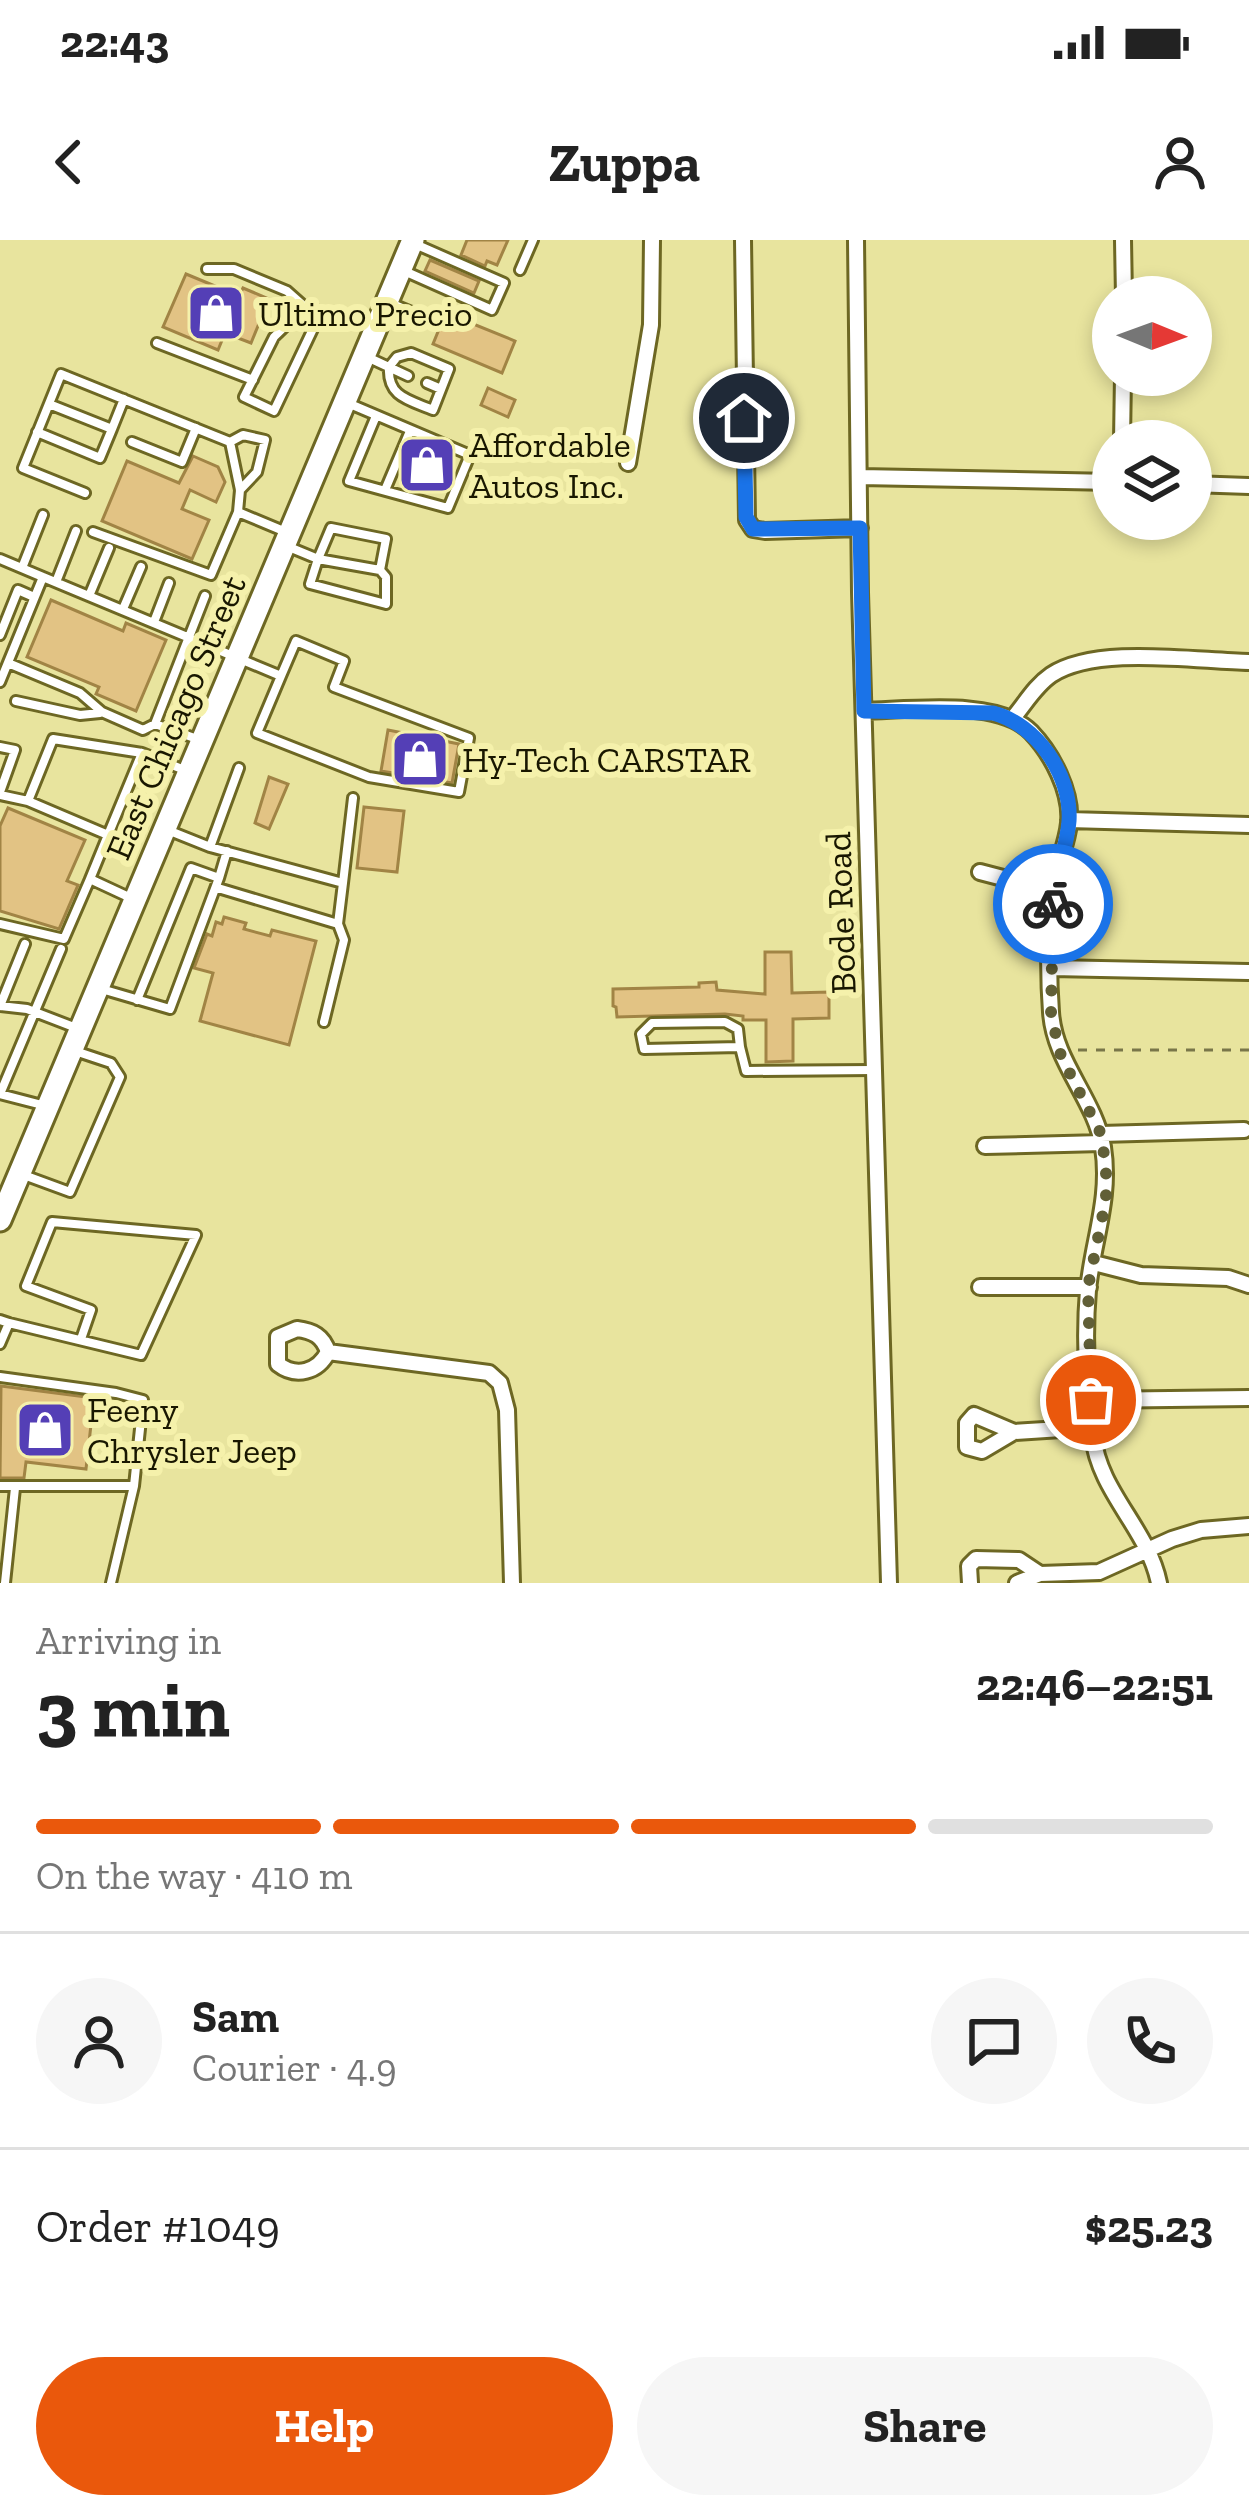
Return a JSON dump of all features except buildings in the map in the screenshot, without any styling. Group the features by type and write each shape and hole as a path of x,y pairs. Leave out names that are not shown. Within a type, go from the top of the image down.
{"main road":[{"name":"East Chicago Street","path":"0,1220 412,241"}],"street":[{"path":"628,463 651,325 652,240"},
{"path":"743,240 746,517 753,529 764,531 860,528"},
{"name":"Bode Road","path":"856,240 889,1583"},
{"path":"1123,240 1124,276"},
{"path":"860,477 1092,482"},
{"path":"1212,485 1249,486"},
{"path":"1013,718 1053,674 1076,664 1112,659 1249,662"},
{"path":"864,711 969,710 1013,718 1046,751 1065,794 1069,820 1055,880 1051,1015 1061,1056 1101,1138 1106,1199 1088,1287 1092,1427 1101,1470 1148,1550 1160,1583"},
{"path":"1069,820 1249,825"},
{"path":"980,872 1055,880"},
{"path":"1052,968 1248,973"},
{"path":"986,1146 1244,1130"},
{"path":"1094,1263 1160,1278 1214,1277 1249,1286"},
{"path":"980,1287 1088,1287"},
{"path":"328,1352 489,1373 500,1383 507,1410 512,1583"},
{"path":"1091,1400 1249,1398"},
{"path":"1014,1432 1092,1427"},
{"path":"1017,1583 1040,1574 1099,1572 1201,1530 1249,1526"},
{"path":"970,1583 969,1566 976,1559 1019,1560 1040,1574"}],"lane":[{"path":"520,270 533,240"},
{"path":"400,270 492,310 504,284 412,241"},
{"path":"207,269 233,269 287,291 305,307 375,328"},
{"path":"386,301 433,321"},
{"path":"305,307 274,337 244,398 274,411 321,312"},
{"path":"158,343 253,380"},
{"path":"411,353 449,369 433,410 399,396 390,386 389,367 397,357 411,353"},
{"path":"363,355 408,376"},
{"path":"85,493 23,468 61,374 230,442"},
{"path":"427,383 441,389"},
{"path":"37,433 100,458 124,399"},
{"path":"343,401 470,455 448,508 349,481 376,416"},
{"path":"48,404 112,429"},
{"path":"132,442 182,462 196,428"},
{"path":"385,491 410,430"},
{"path":"230,442 243,435 266,440 257,472 240,490"},
{"path":"93,532 211,575 238,512 240,490 230,442"},
{"path":"238,512 318,559 380,570 387,578 386,604 310,584 318,559 331,527 386,539 380,570"},
{"path":"22,568 43,515"},
{"path":"56,582 76,531"},
{"path":"89,596 109,548"},
{"path":"0,559 281,676"},
{"path":"123,609 141,567"},
{"path":"0,682 43,577"},
{"path":"154,622 170,583"},
{"path":"0,635 18,590 34,597"},
{"path":"8,663 80,693 102,712 143,730 154,724 206,596"},
{"path":"296,641 344,662 334,687 469,738 459,791 368,777 257,733 281,676 296,641"},
{"path":"16,701 80,715 102,712"},
{"path":"154,724 201,741"},
{"path":"28,802 53,739 142,753 189,772"},
{"path":"0,747 15,750 0,794 108,835"},
{"path":"0,924 64,938 142,753"},
{"path":"210,847 239,769"},
{"path":"324,1022 344,940 338,924 353,798"},
{"path":"164,829 210,847 344,883"},
{"path":"97,987 170,1009 227,851"},
{"path":"137,1000 191,868 218,883 338,924"},
{"path":"90,879 134,899"},
{"path":"20,1173 70,1192 120,1077 111,1064 34,1011 0,1006 25,944"},
{"path":"47,1106 0,1094 61,949"},
{"path":"740,1047 644,1049 640,1039 652,1023 725,1022 737,1029 746,1070 875,1070"},
{"path":"0,1344 4,1322 141,1355 196,1235 52,1222 26,1286 91,1310 81,1339"},
{"path":"0,1377 143,1400 134,1486 111,1583"},
{"path":"0,1486 134,1486"},
{"path":"5,1583 15,1488"}],"path":[{"path":"1076,1050 1249,1050"}],"way so far":[{"path":"1053,904 1051,1015 1061,1056 1101,1134 1106,1168 1106,1199 1088,1287 1091,1400"}],"place":[{"name":"Ultimo Precio","path":"216,313"},
{"name":"Affordable Autos Inc.","path":"427,465"},
{"name":"Hy-Tech CARSTAR","path":"420,759"},
{"name":"Feeny Chrysler Jeep","path":"45,1430"}],"route":[{"path":"744,418 746,517 753,529 860,528 864,711 993,713 1013,718 1046,751 1065,794 1069,820 1053,904"}]}
